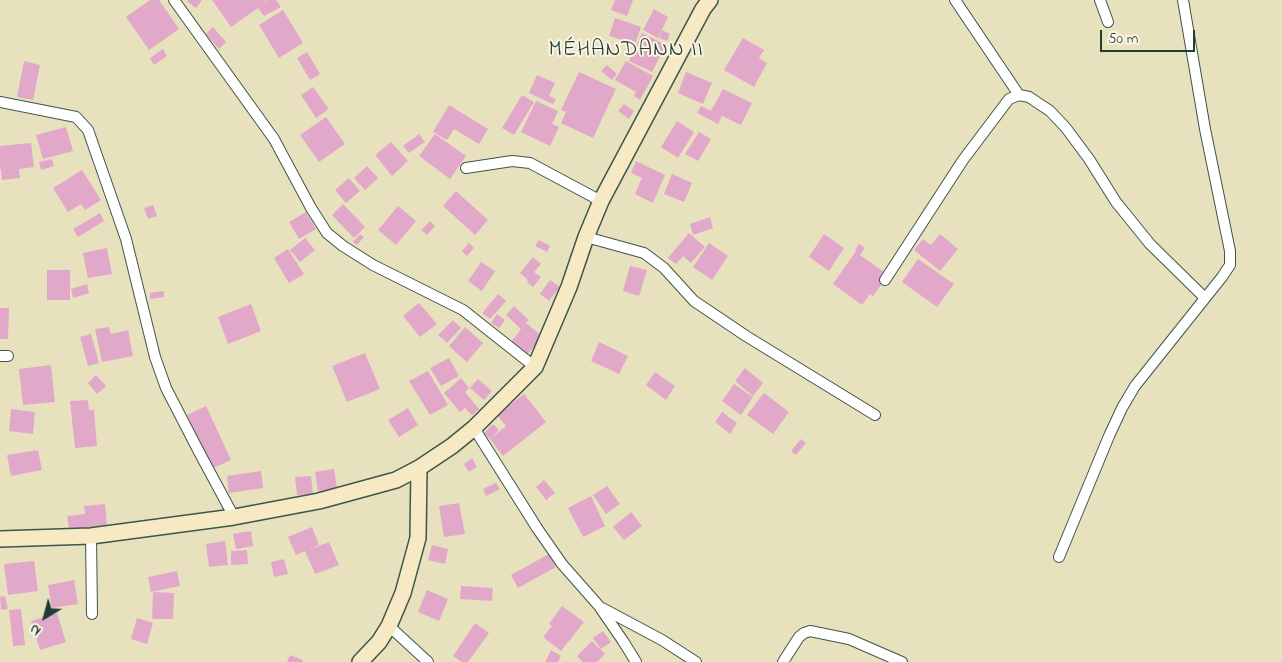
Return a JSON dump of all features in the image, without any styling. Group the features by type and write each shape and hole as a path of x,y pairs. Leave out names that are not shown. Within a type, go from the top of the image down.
{"street":[{"path":"174,0 213,56 250,103 274,139 311,208 327,233 372,265 463,310 534,367"},
{"path":"0,539 91,536 234,517 319,501 396,480 419,468 452,446 474,428 534,367 569,287 586,236 601,201 703,9 710,0"},
{"path":"955,0 1019,95"},
{"path":"1100,0 1108,22"},
{"path":"1059,556 1122,408 1135,386 1230,265 1230,251 1205,129 1182,0"},
{"path":"885,280 963,160 1009,99 1019,95 1029,97 1050,112 1066,128 1089,159 1116,202 1150,244 1205,298"},
{"path":"0,102 76,117 88,130 126,239 155,357 166,388 234,517"},
{"path":"466,168 512,161 530,163 601,201"},
{"path":"586,236 644,253 664,268 694,302 875,415"},
{"path":"474,428 537,528 562,564 599,606 636,662"},
{"path":"360,662 379,642 389,626 404,593 418,538 419,468"},
{"path":"91,536 92,614"},
{"path":"599,606 662,640 696,662"},
{"path":"389,626 428,662"},
{"path":"783,662 799,637 810,631 849,639 902,662"}],"building":[{"path":"150,0 159,0 179,29 149,50 126,17"},
{"path":"188,0 202,0 196,8"},
{"path":"212,0 265,0 269,5 266,0 276,0 281,7 264,16 258,8 231,27"},
{"path":"615,0 633,0 627,16 611,10"},
{"path":"654,9 668,17 658,38 643,30"},
{"path":"283,10 303,43 279,58 259,25"},
{"path":"615,18 641,27 635,44 609,36"},
{"path":"213,27 226,42 219,49 206,34"},
{"path":"662,30 670,34 667,41 659,38"},
{"path":"642,33 666,45 652,72 629,61"},
{"path":"743,38 764,50 759,58 767,63 754,87 724,70"},
{"path":"163,49 167,56 154,65 150,58"},
{"path":"307,52 320,74 310,80 297,58"},
{"path":"24,61 40,65 33,100 17,97"},
{"path":"626,61 653,76 640,100 634,96 636,92 615,80"},
{"path":"607,65 617,74 612,80 601,71"},
{"path":"579,72 616,89 593,138 561,123 566,112 561,110"},
{"path":"686,72 712,83 703,104 678,93"},
{"path":"537,75 555,83 549,96 556,99 553,104 529,93"},
{"path":"313,87 329,109 316,118 301,95"},
{"path":"723,89 752,103 741,125 722,116 718,124 697,113 701,106 711,111"},
{"path":"522,95 534,102 514,135 502,128"},
{"path":"536,101 558,111 552,124 559,127 550,146 521,132"},
{"path":"624,104 634,111 629,119 618,111"},
{"path":"449,105 488,129 479,144 454,129 447,140 433,132"},
{"path":"326,117 345,144 319,162 300,135"},
{"path":"677,121 694,132 678,158 661,147"},
{"path":"66,127 73,151 43,159 36,135"},
{"path":"699,132 711,139 698,161 685,154"},
{"path":"419,134 425,142 409,153 403,146"},
{"path":"435,134 466,156 450,179 419,156"},
{"path":"391,142 408,161 392,176 375,155"},
{"path":"31,143 34,167 19,169 20,178 2,180 0,146"},
{"path":"52,159 54,166 41,170 39,162"},
{"path":"636,161 665,175 653,203 635,194 642,178 631,173"},
{"path":"367,166 378,178 365,190 354,178"},
{"path":"82,170 101,200 85,210 81,204 68,212 53,188"},
{"path":"672,174 692,183 684,202 664,194"},
{"path":"349,178 360,191 346,203 335,190"},
{"path":"456,191 488,220 475,235 443,206"},
{"path":"343,204 365,227 354,238 332,215"},
{"path":"153,205 157,216 148,219 144,208"},
{"path":"398,206 416,221 396,245 378,230"},
{"path":"306,212 316,229 299,239 289,222"},
{"path":"100,213 104,221 78,237 73,229"},
{"path":"710,217 713,228 693,235 690,224"},
{"path":"430,221 435,226 427,235 421,230"},
{"path":"689,233 705,247 691,263 683,256 676,264 668,258"},
{"path":"360,234 364,237 357,245 353,242"},
{"path":"824,234 844,248 829,271 809,257"},
{"path":"940,234 958,249 940,271 914,250 923,239 931,245"},
{"path":"305,238 315,250 300,262 290,250"},
{"path":"539,240 550,246 547,252 535,246"},
{"path":"469,243 474,248 467,256 462,251"},
{"path":"709,243 728,256 712,280 693,267"},
{"path":"859,244 865,248 860,255 888,275 873,296 870,294 862,305 833,284"},
{"path":"107,248 112,274 88,278 83,253"},
{"path":"288,249 304,274 289,283 274,258"},
{"path":"533,257 541,264 534,272 541,277 533,287 520,273"},
{"path":"918,259 954,284 937,307 902,282"},
{"path":"481,262 495,271 482,291 468,281"},
{"path":"630,266 647,270 639,296 623,291"},
{"path":"47,270 70,270 70,300 47,300"},
{"path":"550,280 560,287 549,301 540,294"},
{"path":"87,284 89,293 73,298 71,289"},
{"path":"164,291 164,297 150,299 150,293"},
{"path":"498,294 506,301 490,319 482,313"},
{"path":"419,303 437,324 420,337 403,316"},
{"path":"251,304 261,331 228,344 218,317"},
{"path":"514,306 529,320 526,323 542,336 527,355 511,342 521,329 506,315"},
{"path":"0,308 9,308 8,339 0,339"},
{"path":"497,314 505,320 499,328 491,323"},
{"path":"453,320 461,328 447,343 438,335"},
{"path":"109,327 111,334 128,330 133,356 102,362 95,329"},
{"path":"465,327 483,343 467,362 449,346"},
{"path":"91,334 99,363 88,366 80,337"},
{"path":"599,342 628,356 619,374 591,361"},
{"path":"365,353 380,389 347,402 332,366"},
{"path":"449,358 459,376 441,386 430,368"},
{"path":"51,365 55,402 23,405 19,369"},
{"path":"745,368 763,383 753,396 735,381"},
{"path":"428,371 448,405 430,415 409,381"},
{"path":"655,372 675,386 666,400 646,385"},
{"path":"96,375 106,386 97,394 88,383"},
{"path":"461,378 469,388 465,392 479,409 472,415 465,408 460,412 444,393"},
{"path":"478,379 492,391 484,400 470,388"},
{"path":"734,384 753,397 741,415 722,401"},
{"path":"764,393 789,412 773,434 747,415"},
{"path":"524,394 546,422 503,456 490,439 506,426 497,415"},
{"path":"88,400 89,410 94,410 97,446 75,448 70,401"},
{"path":"206,406 231,460 211,469 187,415"},
{"path":"408,408 418,425 399,437 388,420"},
{"path":"11,409 35,412 33,434 9,431"},
{"path":"722,412 737,423 730,434 715,422"},
{"path":"493,424 499,430 490,439 484,433"},
{"path":"801,439 806,443 796,455 791,451"},
{"path":"38,450 42,470 11,476 7,455"},
{"path":"472,458 477,467 469,472 464,464"},
{"path":"334,469 337,488 318,491 315,472"},
{"path":"261,471 263,488 229,493 227,476"},
{"path":"311,476 313,494 297,495 295,477"},
{"path":"544,480 555,493 546,500 536,487"},
{"path":"496,483 500,489 486,496 483,489"},
{"path":"607,486 620,504 606,514 593,495"},
{"path":"591,496 605,526 583,537 568,508"},
{"path":"459,503 465,534 444,537 439,506"},
{"path":"105,504 107,526 69,529 67,516 85,514 84,506"},
{"path":"631,512 642,526 624,540 613,527"},
{"path":"312,527 319,545 309,550 329,542 339,565 315,574 305,551 296,555 288,537"},
{"path":"251,531 253,546 236,549 233,534"},
{"path":"225,541 228,565 209,567 206,544"},
{"path":"432,545 448,549 445,564 428,560"},
{"path":"247,550 248,564 231,565 231,551"},
{"path":"549,554 556,567 518,588 511,575"},
{"path":"284,559 288,574 274,577 271,562"},
{"path":"34,561 38,591 8,595 4,564"},
{"path":"177,571 180,586 151,592 148,577"},
{"path":"74,580 78,604 52,608 48,585"},
{"path":"461,586 493,588 492,601 460,599"},
{"path":"427,590 448,599 439,621 418,612"},
{"path":"153,592 174,593 173,619 152,619"},
{"path":"5,596 8,609 1,610 0,597"},
{"path":"562,606 584,622 561,651 543,637 552,626 549,624"},
{"path":"21,609 25,645 13,646 9,610"},
{"path":"57,613 66,642 40,650 31,621"},
{"path":"137,618 153,623 147,644 131,639"},
{"path":"475,623 489,633 468,662 462,662 453,656"},
{"path":"603,631 611,642 601,649 593,638"},
{"path":"592,641 605,654 597,662 583,662 577,656"},
{"path":"551,650 561,656 558,662 545,662"},
{"path":"290,655 303,660 302,662 287,662"}],"district":[{"name":"MÉHANDANN II","path":"626,51"}]}
